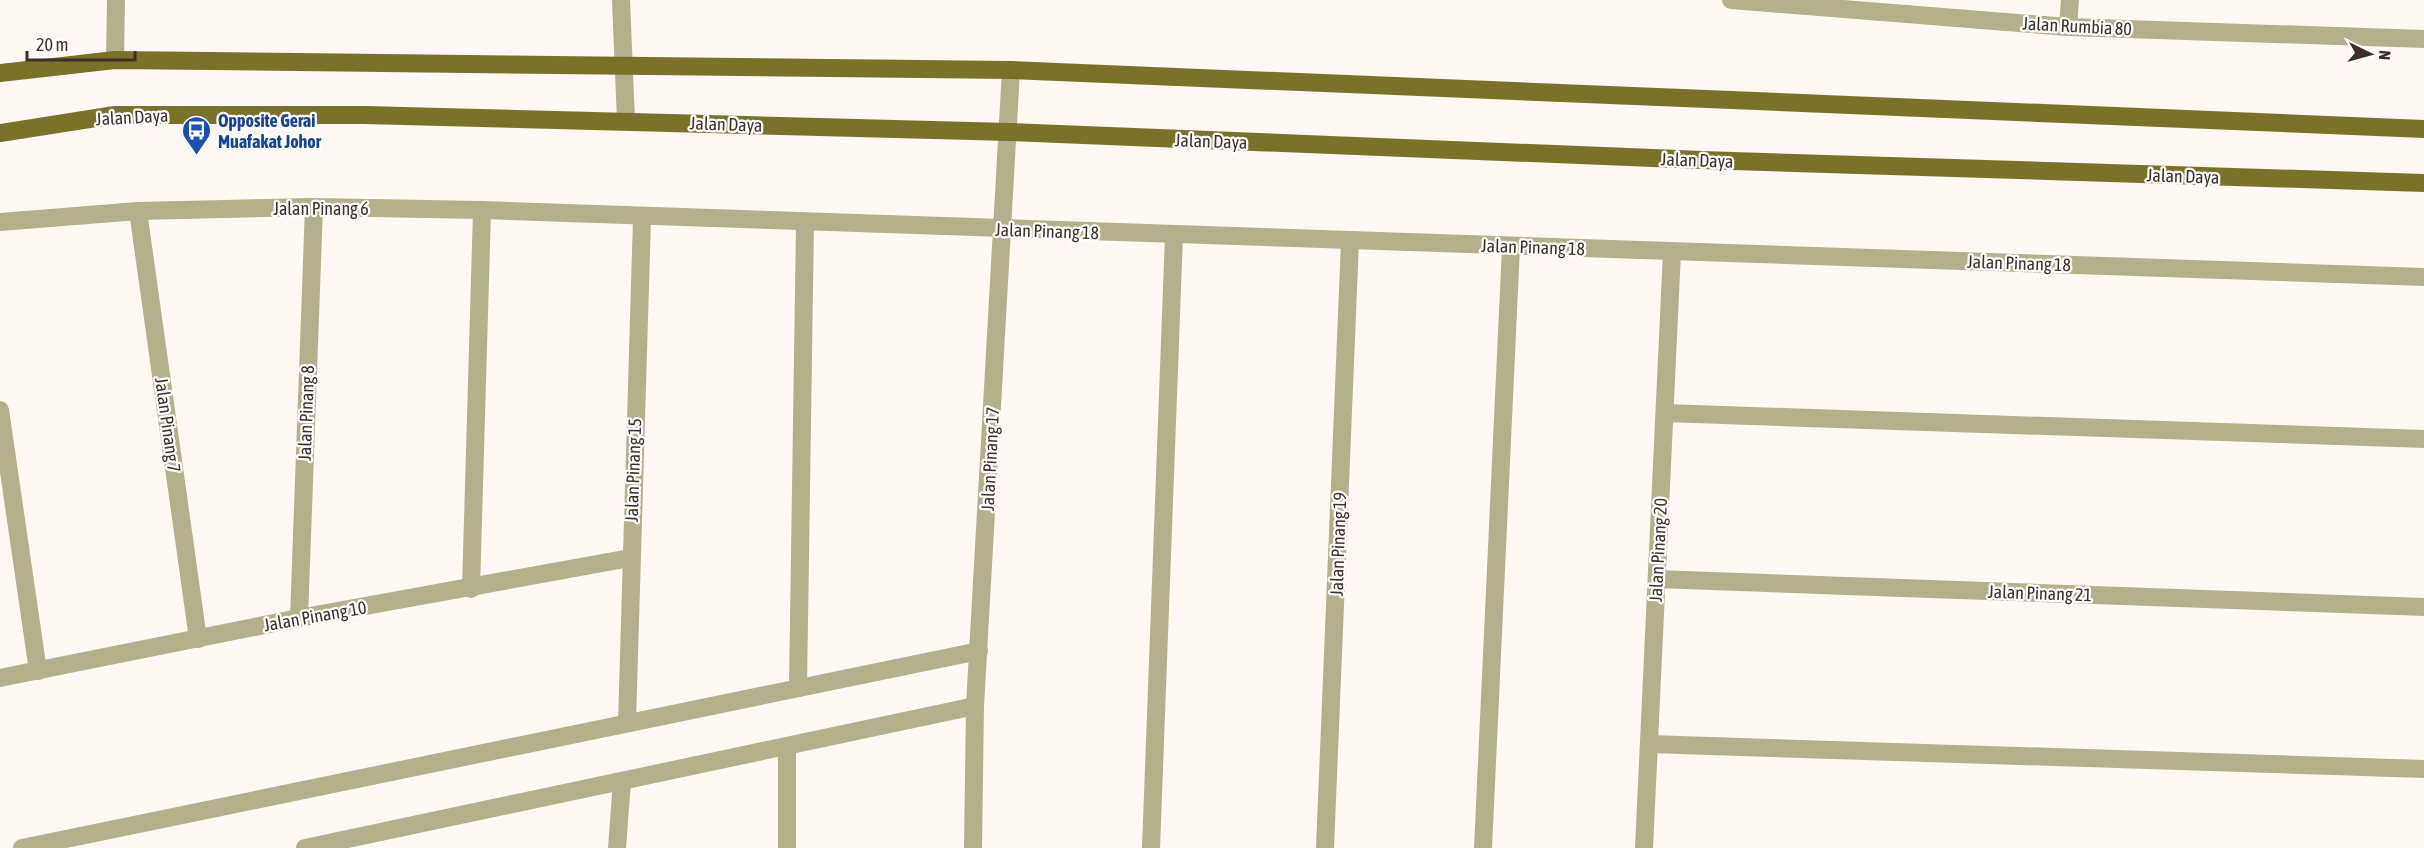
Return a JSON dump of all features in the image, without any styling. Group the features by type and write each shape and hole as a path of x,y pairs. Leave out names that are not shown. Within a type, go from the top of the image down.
{"main road":[{"path":"0,73 115,60 1011,70 2424,129"},
{"name":"Jalan Daya","path":"0,133 115,115 363,115 1009,132 1714,160 2424,183"}],"street":[{"path":"115,60 116,0"},
{"path":"621,0 626,121"},
{"name":"Jalan Rumbia 80","path":"1731,0 1906,7 2068,27 2424,39"},
{"path":"2068,27 2070,0"},
{"name":"Jalan Pinang 17","path":"973,848 975,706 1011,70"},
{"name":"Jalan Pinang 6","path":"0,222 138,211 314,207 482,210 642,218"},
{"name":"Jalan Pinang 8","path":"299,618 314,207"},
{"path":"471,589 482,210"},
{"name":"Jalan Pinang 7","path":"138,211 198,639"},
{"name":"Jalan Pinang 18","path":"642,218 2424,277"},
{"name":"Jalan Pinang 15","path":"627,723 630,558 642,218"},
{"path":"798,688 805,223"},
{"path":"1151,848 1174,235"},
{"name":"Jalan Pinang 19","path":"1325,848 1350,241"},
{"path":"1483,848 1511,247"},
{"name":"Jalan Pinang 20","path":"1644,848 1672,252"},
{"path":"0,410 38,671"},
{"path":"1665,413 2424,439"},
{"name":"Jalan Pinang 10","path":"0,678 299,618 471,589 630,558"},
{"name":"Jalan Pinang 21","path":"1657,579 2424,608"},
{"path":"22,848 979,651"},
{"path":"305,848 975,706"},
{"path":"1649,744 2424,770"},
{"path":"787,746 787,848"},
{"path":"617,848 622,781"}],"place":[{"name":"Opposite Gerai Muafakat Johor","path":"197,156"}]}
